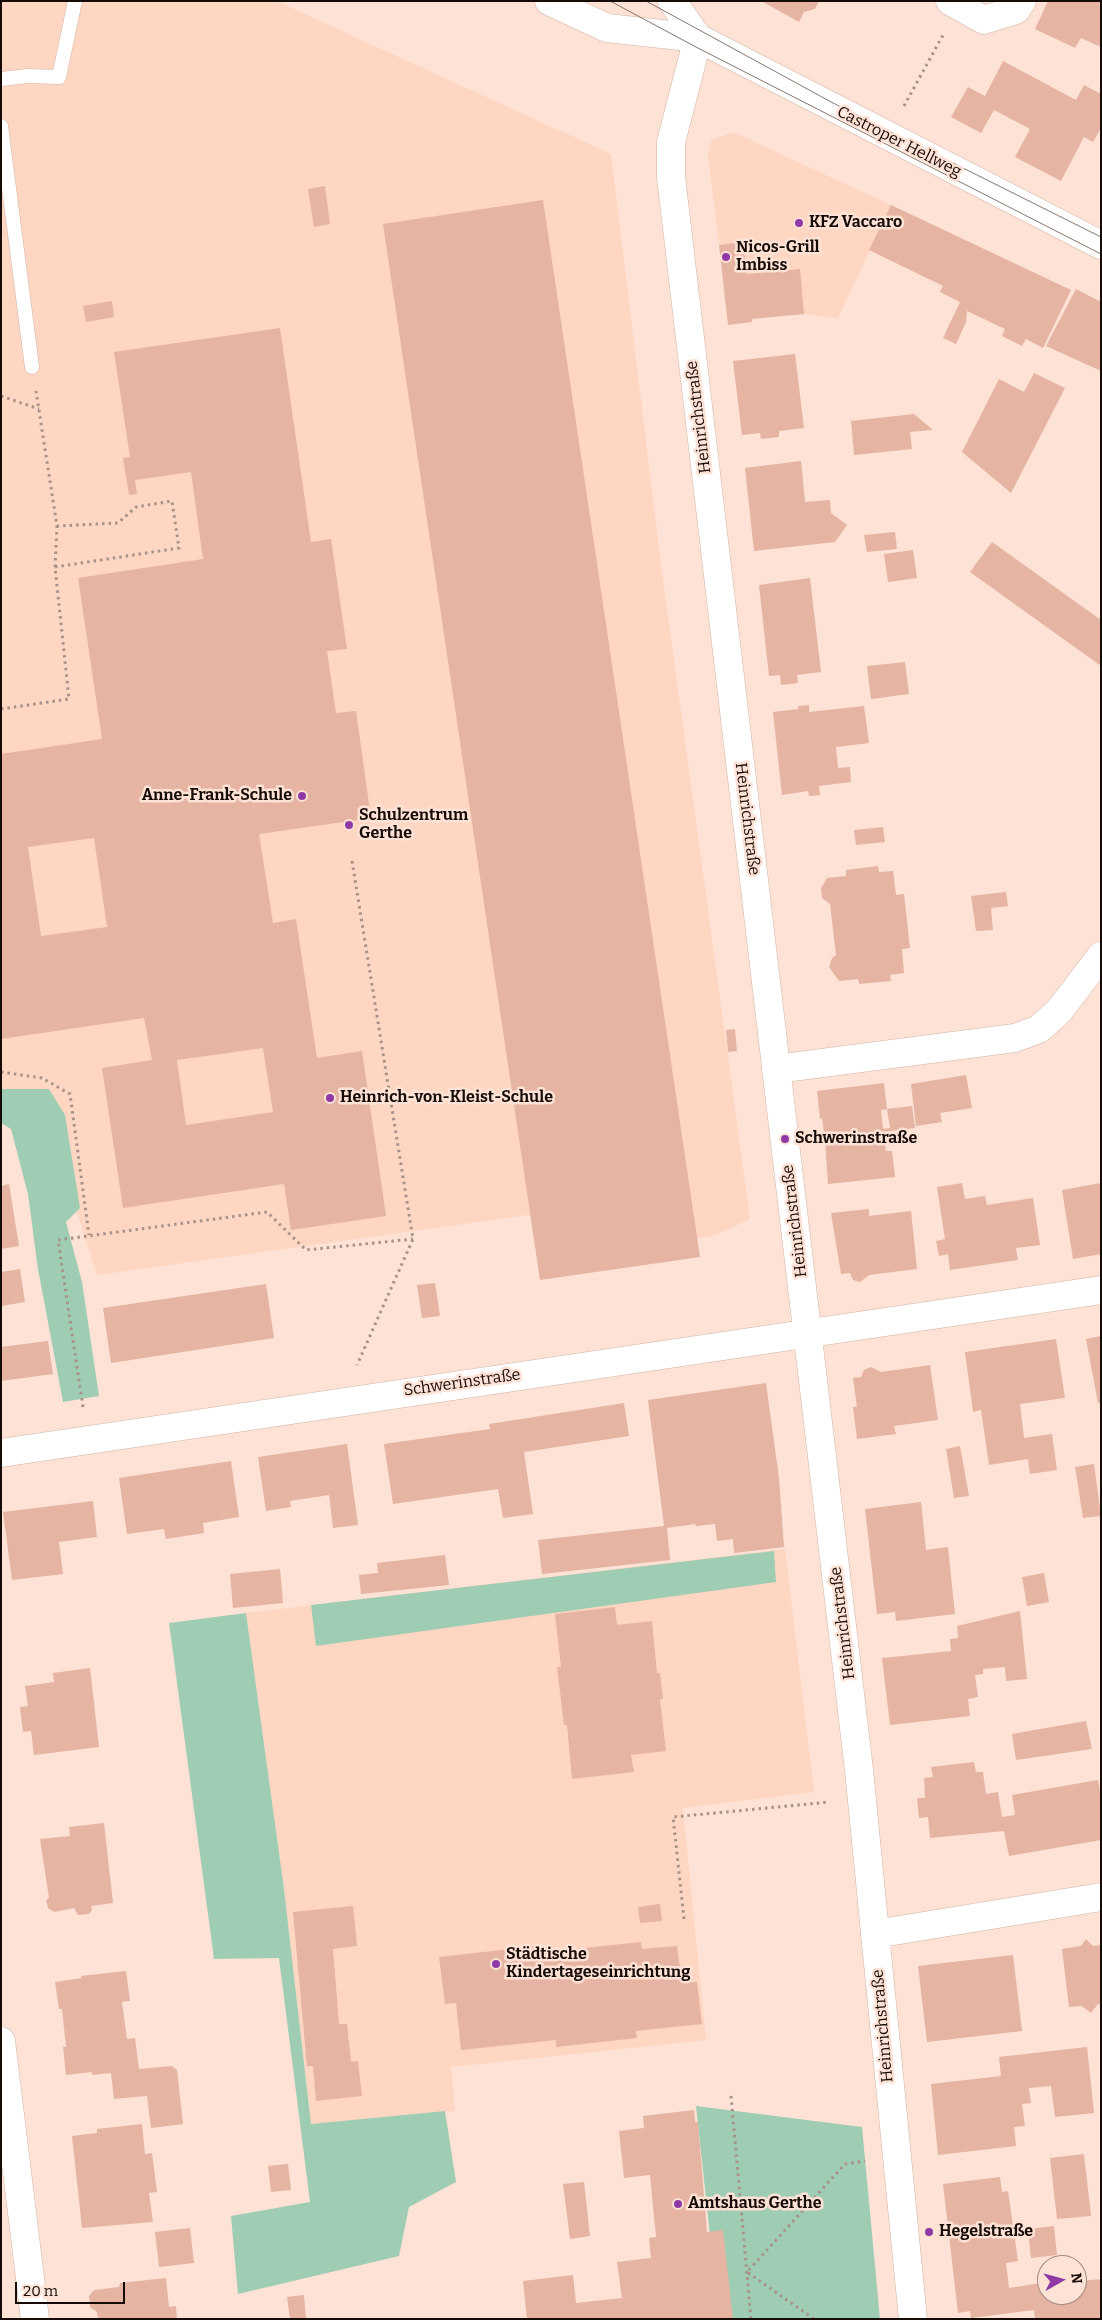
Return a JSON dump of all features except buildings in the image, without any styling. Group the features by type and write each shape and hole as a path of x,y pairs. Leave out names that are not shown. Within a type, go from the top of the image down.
{"street":[{"name":"Castroper Hellweg","path":"549,1 607,28 698,38 1101,245"},
{"name":"Castroper Hellweg","path":"672,1 698,38"},
{"path":"950,1 984,20 1016,10 1022,1"},
{"name":"Heinrichstraße","path":"698,38 671,142 671,177 862,1798 913,2319"},
{"path":"776,1069 1015,1038 1039,1029 1059,1012 1101,956"},
{"name":"Schwerinstraße","path":"1,1453 341,1400 1101,1290"},
{"path":"874,1934 1101,1897"},
{"path":"1,2041 35,2319"}],"lane":[{"path":"1,79 28,76 59,77 75,1"},
{"path":"1,126 32,367"}],"path":[{"path":"887,136 939,42"},
{"path":"1,709 69,699 54,568 58,526 32,367"},
{"path":"1,396 39,409"},
{"path":"54,568 179,548 172,501 136,507 118,523 58,526"},
{"path":"341,1400 413,1239 352,861"},
{"path":"1,1072 42,1078 70,1094 89,1235"},
{"path":"88,1440 58,1240 267,1212 306,1250 413,1239"},
{"path":"684,1919 673,1817 862,1798"},
{"path":"731,2096 750,2319"},
{"path":"747,2272 845,2164 896,2157"},
{"path":"747,2272 814,2319"}],"shaded area":[{"name":"Schulzentrum Gerthe","path":"1,1 276,1 611,154 660,557 750,1219 713,1236 614,1255 528,1215 97,1275 48,1123 1,1094"},
{"name":"KFZ Vaccaro","path":"733,132 891,205 838,318 804,314 799,269 747,274 743,242 719,245 708,155 711,141"},
{"path":"785,1549 814,1792 683,1808 706,2040 451,2067 455,2111 311,2124 284,1889 246,1613"}],"green space":[{"path":"1,1089 49,1089 65,1115 80,1208 66,1222 82,1282 99,1396 63,1402 38,1269 28,1194 11,1129 1,1123"},
{"path":"774,1551 776,1582 316,1646 311,1605"},
{"path":"246,1613 284,1889 311,2124 445,2111 456,2182 409,2207 399,2256 238,2294 231,2216 310,2202 279,1958 214,1959 169,1623"},
{"path":"696,2106 862,2127 880,2319 719,2319"}],"tram line":[{"path":"610,1 1101,254"},
{"path":"646,1 833,103 1101,237"}],"place":[{"name":"KFZ Vaccaro","path":"799,223"},
{"name":"Nicos-Grill Imbiss","path":"726,257"},
{"name":"Anne-Frank-Schule","path":"302,796"},
{"name":"Schulzentrum Gerthe","path":"349,825"},
{"name":"Heinrich-von-Kleist-Schule","path":"330,1098"},
{"name":"Schwerinstraße","path":"785,1139"},
{"name":"Städtische Kindertageseinrichtung","path":"496,1964"},
{"name":"Amtshaus Gerthe","path":"678,2204"},
{"name":"Hegelstraße","path":"929,2232"}]}
